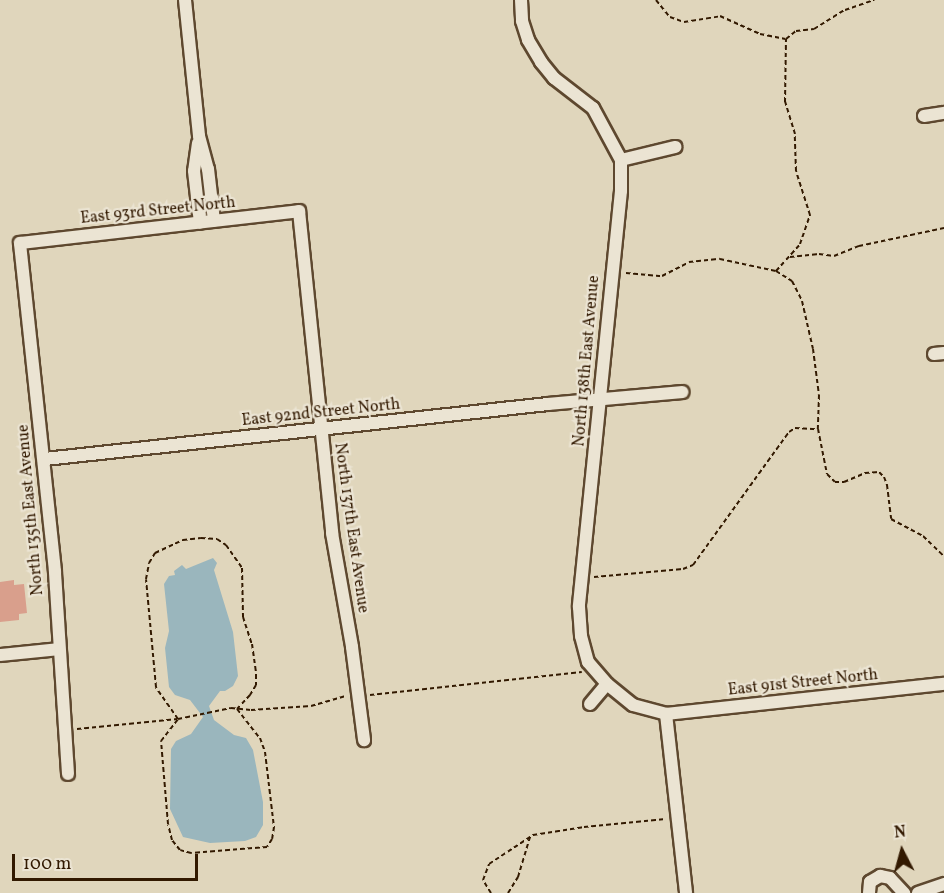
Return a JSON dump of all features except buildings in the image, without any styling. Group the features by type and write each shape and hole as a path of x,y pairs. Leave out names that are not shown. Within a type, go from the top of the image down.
{"street":[{"path":"185,0 199,136 207,169 214,222"},
{"name":"North 138th East Avenue","path":"521,0 522,21 528,40 541,62 554,78 593,108 621,160 621,191 611,270 601,399 579,606 581,636 588,662 607,684 633,705 666,714"},
{"path":"924,116 944,113"},
{"path":"199,136 194,171 200,223"},
{"path":"621,160 675,147"},
{"name":"East 93rd Street North","path":"20,243 299,211"},
{"name":"North 137th East Avenue","path":"299,211 332,533 364,740"},
{"name":"North 135th East Avenue","path":"20,243 45,459 68,774"},
{"name":"East 92nd Street North","path":"45,459 682,392"},
{"path":"0,655 58,649"},
{"path":"590,704 607,684"},
{"name":"East 91st Street North","path":"666,714 944,684"},
{"path":"666,714 686,893"},
{"path":"868,893 871,880 884,876 904,893"},
{"path":"918,893 944,884"}],"path":[{"path":"656,0 670,17 684,22 720,16 760,34 786,39 796,31 814,29 845,10 874,0"},
{"path":"777,271 790,257 807,229 810,215 796,171 795,134 785,102 786,39"},
{"path":"790,257 819,254 834,256 859,246 944,228"},
{"path":"611,270 662,276 689,262 707,258 777,271 792,282 802,301 817,372 818,429 830,480 844,482 866,473 879,472 887,485 891,519 923,536 944,556"},
{"path":"582,578 632,575 683,569 693,565 787,434 795,428 818,429"},
{"path":"178,719 156,687 146,579 149,563 155,553 183,540 217,539 226,544 242,568 243,617 252,644 256,685 237,709"},
{"path":"64,730 178,719 212,711 311,706 358,694 368,696 593,670"},
{"path":"178,719 160,741 172,840 180,850 191,853 267,847 272,839 274,827 266,752 260,738 237,709"},
{"path":"490,893 483,880 489,864 530,837 575,828 678,817"},
{"path":"508,893 518,877 530,837"}],"water":[{"path":"213,558 217,563 214,570 233,632 238,676 233,686 220,691 209,706 214,720 234,735 246,738 253,750 263,802 263,825 256,837 245,841 210,843 183,837 170,809 171,749 176,741 191,734 203,717 190,700 175,695 169,687 165,648 169,631 164,584 169,576 175,575 174,571 182,565 186,569"}]}
